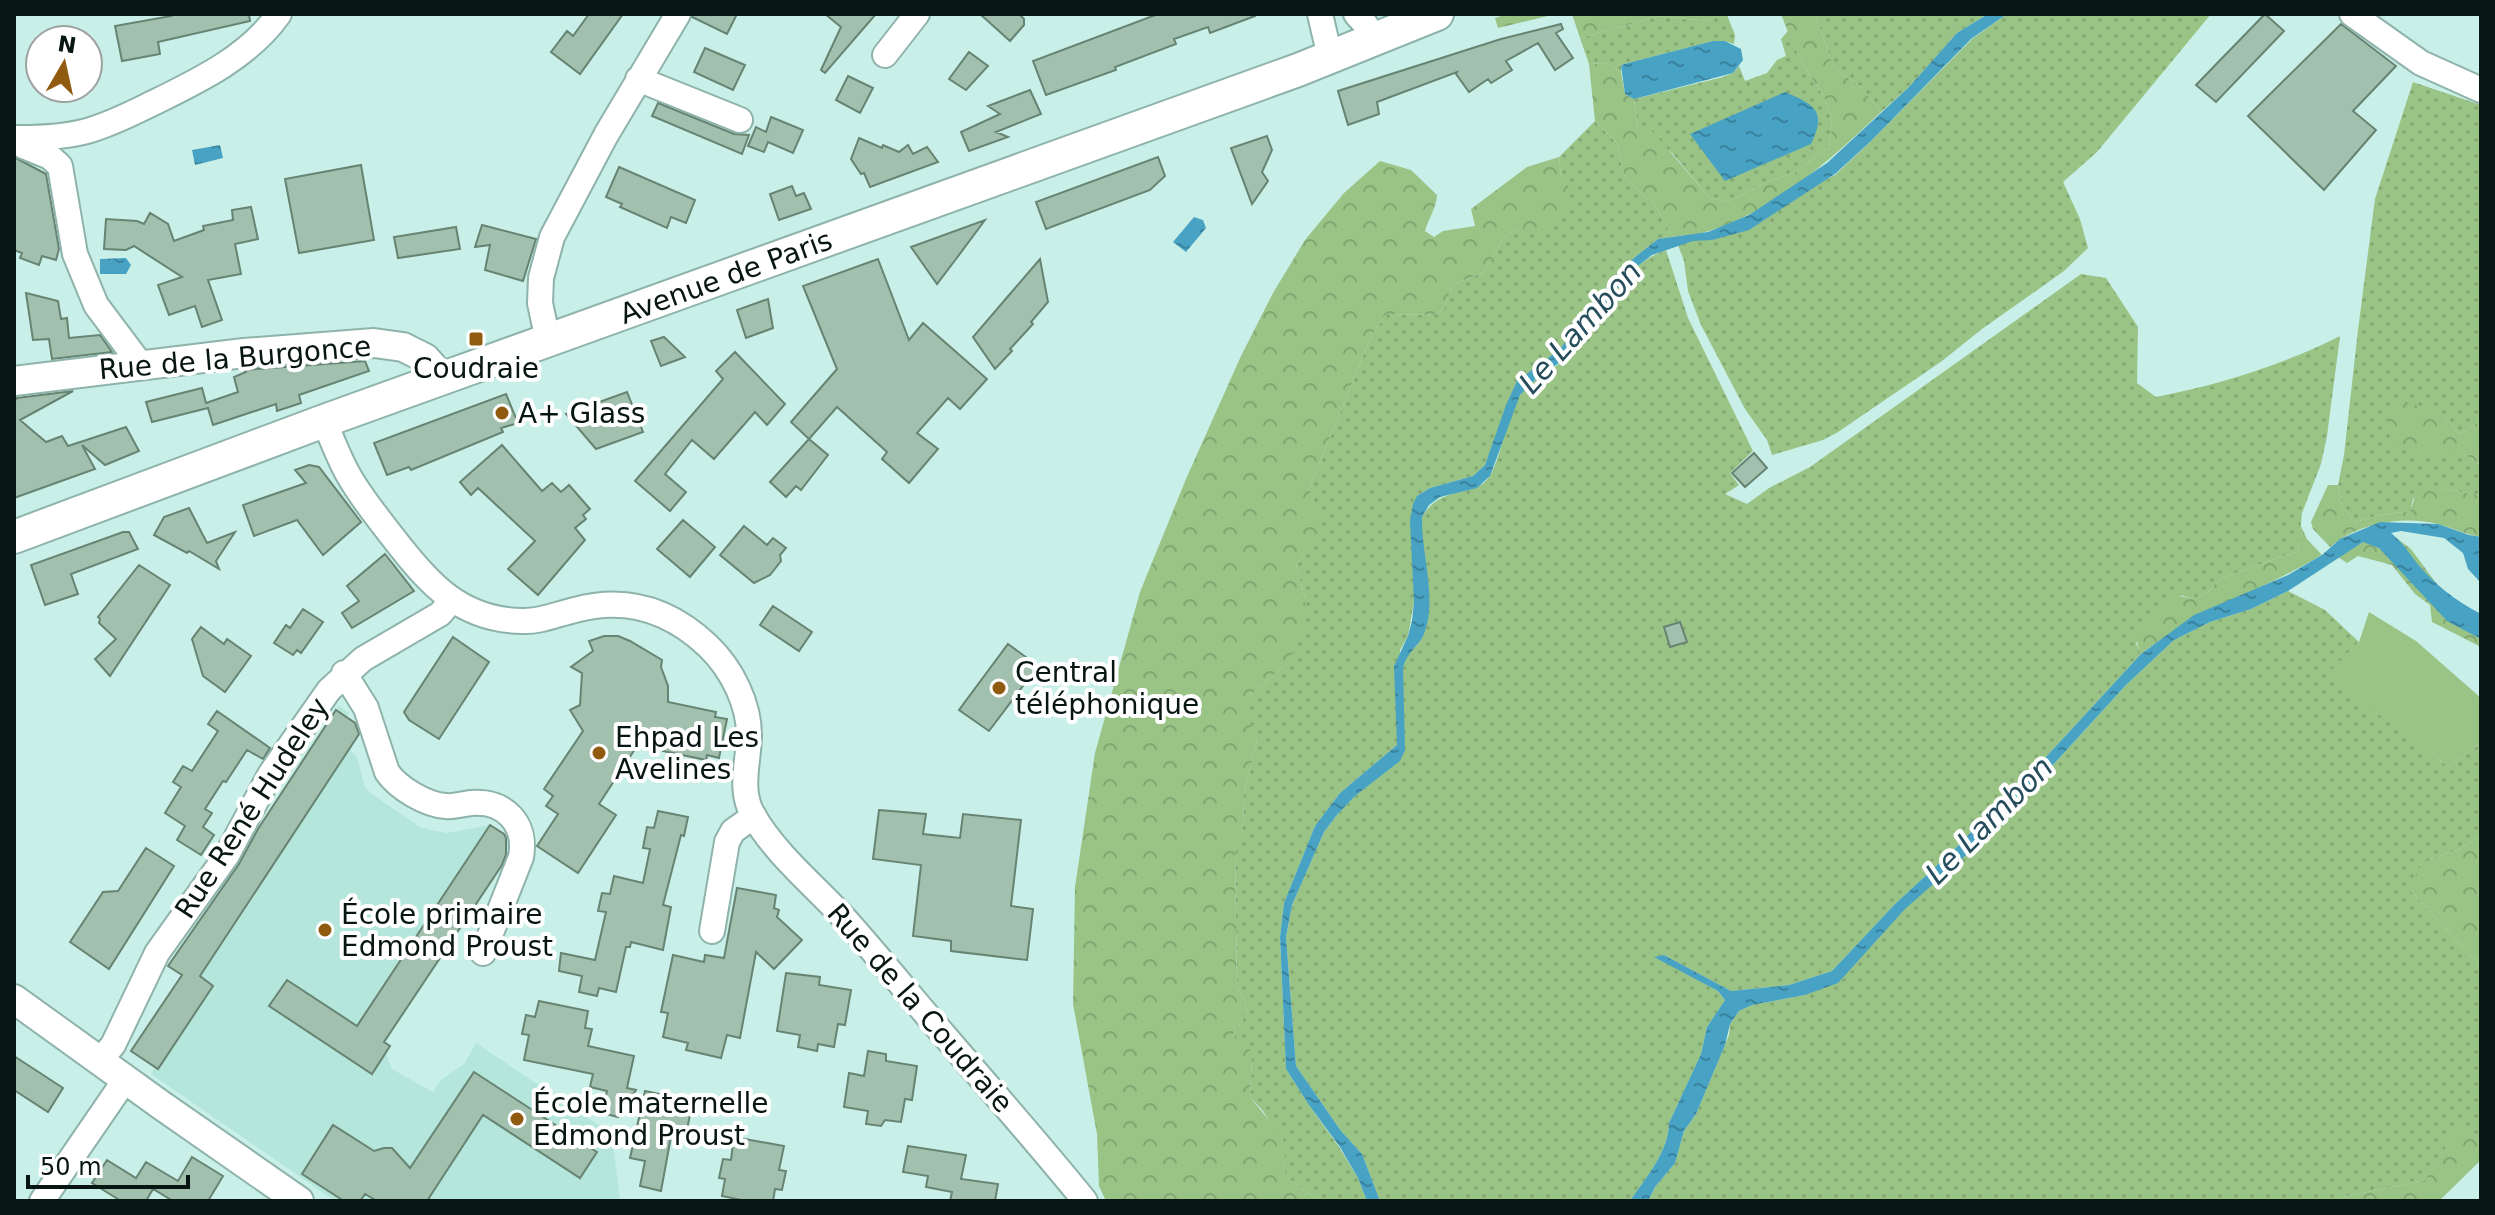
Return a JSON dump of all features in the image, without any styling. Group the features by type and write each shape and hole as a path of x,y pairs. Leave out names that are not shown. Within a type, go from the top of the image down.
{"main road":[{"name":"Avenue de Paris","path":"14,537 324,421 1330,57 1365,27 1437,14"}],"street":[{"path":"17,138 54,137 87,131 139,110 184,88 237,56 279,14"},
{"path":"548,341 540,303 541,278 552,237 638,79 678,14"},
{"path":"885,55 917,14"},
{"path":"1320,14 1330,57"},
{"path":"2352,14 2421,63 2481,90"},
{"path":"638,79 740,120"},
{"path":"17,138 23,146 50,157 60,166 75,254 96,305 141,365"},
{"name":"Rue de la Burgonce","path":"14,381 244,353 374,343 403,347 425,358 444,379"},
{"name":"Rue de la Coudraie","path":"324,421 362,497 417,568 435,588 452,600 484,615 523,621 536,621 593,605 636,605 671,619 709,647 739,690 749,734 745,778 754,816 1085,1201"},
{"name":"Rue René Hudeley","path":"100,1060 113,1045 166,938 227,855 283,755 329,690 344,673 363,659 440,614 452,600"},
{"path":"344,673 366,708 392,779 432,803 445,806 485,804 498,808 519,825 523,844 521,857 483,953"},
{"path":"712,931 727,842 733,831 754,816"},
{"path":"14,999 299,1201"},
{"path":"42,1201 125,1080"}],"shaded area":[{"name":"École primaire Edmond Proust","path":"339,706 349,713 347,718 362,728 349,749 357,757 365,787 372,794 420,827 447,833 490,825 517,842 384,1041 390,1046 386,1054 392,1069 433,1092 441,1080 464,1064 476,1043 612,1134 620,1201 335,1201 151,1074 155,1067 131,1051 182,976 168,966"}],"green space":[{"path":"1508,14 1556,14 1498,28 1495,18"},
{"path":"1572,14 1732,14 1705,21 1660,16 1580,38"},
{"path":"1781,14 1815,14 1834,68 1860,86 1881,112 1822,165 1780,197 1709,231 1673,237 1653,202 1642,195 1623,173 1617,143 1595,121 1589,64 1605,63 1621,72 1625,94 1634,99 1638,128 1652,131 1710,198 1727,202 1796,172 1829,146 1829,109 1798,55"},
{"path":"1815,14 1988,14 1957,33 1909,87 1881,112 1860,86 1834,68"},
{"path":"2007,14 2211,14 2097,152 2063,182 2080,219 2088,248 2064,271 1942,361 1838,432 1823,440 1772,455 1767,440 1745,409 1701,325 1688,291 1684,261 1678,245 1693,240 1712,240 1835,175 1972,39"},
{"path":"1727,15 1735,35 1734,44 1713,41 1624,64 1621,72 1605,63 1589,64 1580,38 1660,16 1705,21"},
{"path":"1788,31 1829,109 1829,146 1796,172 1727,202 1710,198 1672,153 1638,128 1634,99 1723,77 1739,66 1745,81 1767,73 1777,60 1786,56 1781,39"},
{"path":"2413,82 2481,105 2481,426 2477,423 2460,434 2443,415 2447,453 2462,453 2481,465 2481,496 2446,490 2430,491 2413,499 2410,511 2355,522 2342,506 2338,485 2375,199"},
{"path":"1595,121 1617,143 1623,173 1642,195 1653,202 1673,237 1658,239 1634,258 1615,277 1560,349 1517,381 1485,465 1473,476 1430,488 1417,496 1414,602 1408,636 1400,650 1397,745 1340,793 1315,826 1284,903 1280,937 1286,1069 1339,1147 1358,1178 1367,1201 1319,1201 1285,1176 1283,1163 1286,1148 1263,1111 1250,1097 1252,1060 1233,1034 1247,1013 1245,1001 1237,987 1235,853 1244,822 1243,797 1257,741 1245,713 1251,695 1285,665 1305,598 1296,566 1316,530 1317,512 1309,489 1370,339 1386,314 1434,315 1444,309 1452,285 1484,272 1504,238 1570,191 1561,174 1559,157"},
{"path":"1559,157 1561,174 1571,191 1565,215 1546,233 1518,228 1504,238 1484,272 1452,285 1444,309 1434,315 1386,314 1370,339 1309,489 1319,522 1315,537 1296,566 1305,598 1304,634 1285,665 1251,695 1246,713 1257,741 1243,797 1244,822 1235,854 1237,987 1245,1001 1247,1013 1233,1034 1249,1047 1252,1060 1250,1097 1281,1135 1287,1148 1283,1163 1285,1176 1319,1201 1106,1201 1099,1186 1097,1134 1073,1004 1075,887 1095,753 1140,592 1186,479 1241,356 1273,293 1305,240 1344,193 1380,161 1411,170 1437,195 1425,231 1434,237 1443,231 1475,226 1471,209 1527,167"},
{"path":"1666,250 1688,318 1753,451 1730,473 1739,485 1725,494 1747,504 1769,488 1810,467 2081,274 2106,278 2138,327 2137,383 2156,397 2250,373 2340,336 2327,436 2321,464 2302,513 2298,552 2220,579 2207,593 2193,599 2180,595 2136,643 2141,654 2033,771 1894,905 1832,971 1789,985 1731,991 1664,955 1656,957 1718,991 1725,1000 1707,1027 1701,1054 1669,1123 1661,1154 1630,1201 1380,1201 1362,1154 1341,1131 1296,1066 1286,937 1292,905 1324,832 1355,796 1399,761 1403,668 1406,656 1418,644 1422,517 1439,499 1485,482 1495,465 1521,394 1568,355 1611,295 1635,268"},
{"path":"2403,401 2443,415 2460,434 2477,423 2481,426 2481,465 2462,453 2420,455 2397,448 2387,432 2389,411"},
{"path":"2328,485 2338,485 2342,506 2355,522 2410,511 2416,494 2424,491 2448,490 2481,496 2481,537 2438,524 2410,520 2367,527 2330,547 2313,529 2311,522"},
{"path":"2300,524 2307,539 2322,555 2206,613 2141,654 2137,644 2139,627 2172,594 2193,599 2207,593 2220,579 2298,552"},
{"path":"2390,533 2411,549 2450,602 2481,620 2481,647 2432,622 2430,605 2415,594 2392,565 2358,556 2347,563 2338,557 2371,537"},
{"path":"2288,591 2325,610 2359,642 2327,675 2449,767 2481,743 2481,835 2460,849 2430,859 2410,890 2481,964 2481,1143 2463,1121 2425,1180 2343,1197 2337,1201 1648,1201 1655,1187 1675,1163 1684,1131 1696,1114 1729,1035 1730,1024 1739,1011 1752,1005 1805,995 1989,835 2126,685 2174,640"},
{"path":"2369,612 2416,641 2481,698 2481,743 2449,767 2326,675 2359,642"},
{"path":"2481,835 2481,964 2410,890 2418,869 2430,859 2460,849"},
{"path":"2463,1120 2481,1143 2481,1160 2439,1201 2337,1201 2343,1197 2425,1180"}],"water":[{"name":"Le Lambon","path":"1988,14 2007,14 1971,39 1835,174 1749,230 1712,240 1693,241 1652,255 1630,272 1566,358 1536,379 1520,395 1490,476 1477,488 1440,497 1429,505 1422,517 1429,590 1428,618 1423,636 1403,668 1405,750 1400,761 1355,796 1324,832 1292,905 1286,937 1296,1066 1341,1131 1362,1154 1380,1201 1367,1201 1340,1147 1286,1069 1280,937 1284,903 1315,826 1340,793 1397,745 1394,666 1412,621 1410,521 1417,496 1430,488 1473,476 1485,465 1517,381 1560,349 1615,277 1634,258 1658,239 1708,232 1749,215 1827,163 1909,87 1957,33"},
{"path":"1713,41 1725,41 1741,49 1743,60 1733,73 1634,99 1625,94 1621,66 1624,64"},
{"path":"1785,92 1811,105 1818,116 1811,144 1725,181 1690,134"},
{"path":"220,145 223,158 195,165 192,150"},
{"path":"1194,217 1203,220 1206,228 1186,252 1173,242"},
{"path":"126,258 131,265 126,274 100,274 100,259"},
{"name":"Le Lambon","path":"2380,522 2438,524 2481,537 2481,583 2468,569 2463,553 2444,538 2401,531 2391,533 2438,585 2481,614 2481,639 2447,621 2379,548 2363,542 2288,591 2174,640 2126,685 1989,835 1905,909 1838,983 1805,995 1752,1005 1739,1011 1730,1024 1725,1045 1696,1114 1684,1131 1675,1163 1655,1187 1648,1201 1630,1201 1661,1154 1669,1123 1701,1054 1707,1027 1725,1000 1718,991 1654,957 1664,955 1731,991 1789,985 1832,971 1894,905 2033,771 2141,654 2194,615 2288,575 2322,555 2340,539"}],"building":[{"path":"170,14 249,14 250,21 158,42 160,54 122,61 115,26"},
{"path":"589,14 623,14 580,74 551,52 567,31 573,36"},
{"path":"693,14 737,14 727,34 692,17"},
{"path":"825,14 876,14 825,73 821,70 841,27"},
{"path":"980,14 1019,14 1024,19 1024,25 1010,41"},
{"path":"1158,14 1255,16 1210,33 1208,27 1174,39 1176,44 1046,95 1033,61"},
{"path":"2265,14 2284,31 2216,102 2196,85"},
{"path":"1561,24 1563,29 1556,33 1573,58 1555,70 1538,43 1506,61 1512,70 1491,83 1488,79 1469,92 1457,72 1377,102 1379,114 1348,125 1338,91 1501,39"},
{"path":"2341,24 2396,66 2353,111 2376,130 2324,190 2248,116"},
{"path":"705,48 745,65 733,90 694,72"},
{"path":"969,52 988,66 966,90 949,79"},
{"path":"848,76 873,88 860,113 836,100"},
{"path":"1030,90 1041,114 996,132 1008,137 969,151 961,132 1000,114 988,106"},
{"path":"658,103 734,134 749,135 742,154 652,116"},
{"path":"771,117 803,130 793,153 768,142 764,152 748,146 756,127 766,132"},
{"path":"1267,136 1272,150 1262,172 1268,181 1252,204 1231,148"},
{"path":"859,138 899,152 908,145 913,154 927,147 938,162 870,187 864,173 861,174 851,159"},
{"path":"14,157 46,174 59,249 56,260 42,256 39,265 20,258 22,253 14,250"},
{"path":"1158,157 1165,176 1150,190 1046,229 1036,202"},
{"path":"361,165 374,240 299,253 285,179"},
{"path":"619,167 695,200 686,223 671,217 667,228 620,207 622,204 606,197"},
{"path":"792,186 796,196 804,193 811,209 779,220 770,194"},
{"path":"251,207 258,239 235,244 241,274 208,280 222,320 202,327 195,306 169,315 158,285 182,277 134,246 126,250 104,249 106,219 144,224 150,213 168,224 174,241 204,230 203,226 233,220 232,210"},
{"path":"985,220 956,259 937,284 911,247"},
{"path":"482,225 536,239 523,281 485,270 490,245 475,247"},
{"path":"456,227 460,249 398,258 394,237"},
{"path":"878,259 909,340 923,323 987,379 960,409 948,398 917,433 938,449 909,483 882,459 887,452 837,407 809,439 791,422 837,369 803,286"},
{"path":"1040,259 1048,302 995,369 973,337"},
{"path":"26,293 58,301 61,319 67,318 69,338 100,335 112,352 52,359 49,339 33,340"},
{"path":"768,299 773,328 746,338 737,310"},
{"path":"664,337 685,357 661,366 651,341"},
{"path":"735,352 785,404 767,425 755,412 714,459 692,440 665,474 686,492 670,511 635,481 723,379 716,371"},
{"path":"365,361 369,371 299,395 301,403 277,411 276,404 213,425 208,408 152,422 146,402 202,388 206,403 238,392 234,377 246,372 244,370"},
{"path":"73,391 20,420 46,442 62,436 68,446 126,427 139,451 105,465 82,445 95,469 14,498 14,402 17,398"},
{"path":"627,392 643,432 596,449 566,414"},
{"path":"506,394 518,423 411,470 409,467 387,475 374,443"},
{"path":"809,439 828,455 801,490 796,486 786,497 770,482"},
{"path":"502,445 542,491 552,483 561,492 569,485 590,509 583,515 586,519 575,528 585,540 538,595 508,569 535,541 478,488 471,495 460,482"},
{"path":"1754,453 1767,468 1745,487 1732,473"},
{"path":"309,465 319,467 361,522 323,555 297,520 254,536 243,505 306,483 295,470"},
{"path":"189,508 207,543 235,532 216,561 219,569 154,535 164,517"},
{"path":"683,520 715,547 690,577 657,549"},
{"path":"744,526 767,545 773,538 786,548 770,575 754,583 720,555"},
{"path":"129,532 138,549 71,574 78,594 45,605 31,565"},
{"path":"385,554 414,591 352,628 342,613 359,601 347,586"},
{"path":"139,565 170,585 110,676 95,659 116,639 99,623 98,617"},
{"path":"773,606 812,632 799,651 760,625"},
{"path":"303,609 323,622 301,653 297,650 293,655 274,643 286,625 290,628"},
{"path":"1680,622 1687,642 1670,647 1664,627"},
{"path":"201,627 224,644 227,639 251,656 225,692 203,676 192,639"},
{"name":"Ehpad Les Avelines","path":"618,636 662,660 668,702 716,712 715,717 727,719 719,758 707,755 706,760 663,751 666,738 658,750 637,746 599,804 616,815 578,873 537,846 558,814 546,806 553,796 544,789 583,731 570,710 580,705 582,673 571,667 593,651 589,641"},
{"path":"453,637 489,662 439,739 409,720 404,712"},
{"name":"Central téléphonique","path":"1008,644 1038,666 989,731 959,710"},
{"path":"336,710 355,723 359,734 200,976 213,986 158,1069 131,1051 182,975 168,966 239,864 258,829"},
{"path":"217,711 270,748 263,759 247,750 226,782 223,781 205,809 212,813 203,827 214,835 201,855 177,840 185,826 165,813 181,787 173,782 183,766 192,771 218,731 208,724"},
{"path":"879,810 926,814 923,834 960,838 963,814 1021,820 1011,906 1033,909 1027,960 951,951 951,941 913,936 921,865 873,859"},
{"path":"658,811 688,817 663,905 671,907 663,950 631,942 630,947 626,947 616,992 599,988 597,996 579,992 582,976 559,971 561,953 595,960 606,912 598,911 602,893 610,894 614,876 643,883 650,849 643,848 647,827 654,828"},
{"path":"490,825 506,838 502,865 384,1042 390,1046 372,1074 269,1006 287,980 357,1026"},
{"path":"146,848 174,866 109,969 70,942 103,892 118,891"},
{"path":"737,888 776,895 774,908 779,910 777,917 802,940 774,969 756,952 740,1038 727,1035 721,1058 686,1050 688,1043 663,1037 668,1013 661,1012 673,955 704,962 705,955 724,958"},
{"path":"786,973 820,977 819,985 851,990 845,1025 838,1024 834,1047 818,1044 817,1051 798,1047 800,1035 777,1031"},
{"path":"539,1001 588,1011 585,1028 592,1029 588,1046 634,1056 627,1088 636,1090 618,1117 602,1113 607,1091 590,1087 593,1074 524,1060 529,1035 522,1034 526,1015 535,1017"},
{"path":"868,1051 886,1054 886,1061 917,1066 912,1100 905,1099 901,1122 885,1120 881,1126 866,1124 868,1111 844,1107 849,1073 864,1076"},
{"path":"14,1056 63,1088 48,1112 14,1090"},
{"path":"474,1072 597,1152 580,1178 483,1115 427,1201 377,1201 365,1194 360,1201 344,1201 302,1174 333,1125 374,1151 392,1148 410,1168"},
{"path":"645,1091 693,1101 686,1134 672,1131 661,1191 640,1186 645,1161 630,1158"},
{"path":"734,1137 784,1146 779,1170 786,1171 782,1190 775,1189 773,1201 746,1201 722,1196 725,1179 719,1178 723,1159 731,1160"},
{"path":"908,1146 966,1155 961,1179 998,1184 995,1201 950,1201 952,1192 926,1187 928,1176 903,1172"},
{"path":"192,1157 223,1176 208,1201 173,1201 153,1189 146,1201 121,1201 92,1183 107,1160 136,1178 146,1162 178,1181"}],"place":[{"name":"Coudraie","path":"476,339"},
{"name":"A+ Glass","path":"502,413"},
{"name":"Central téléphonique","path":"999,688"},
{"name":"Ehpad Les Avelines","path":"599,753"},
{"name":"École primaire Edmond Proust","path":"325,930"},
{"name":"École maternelle Edmond Proust","path":"517,1119"}]}
